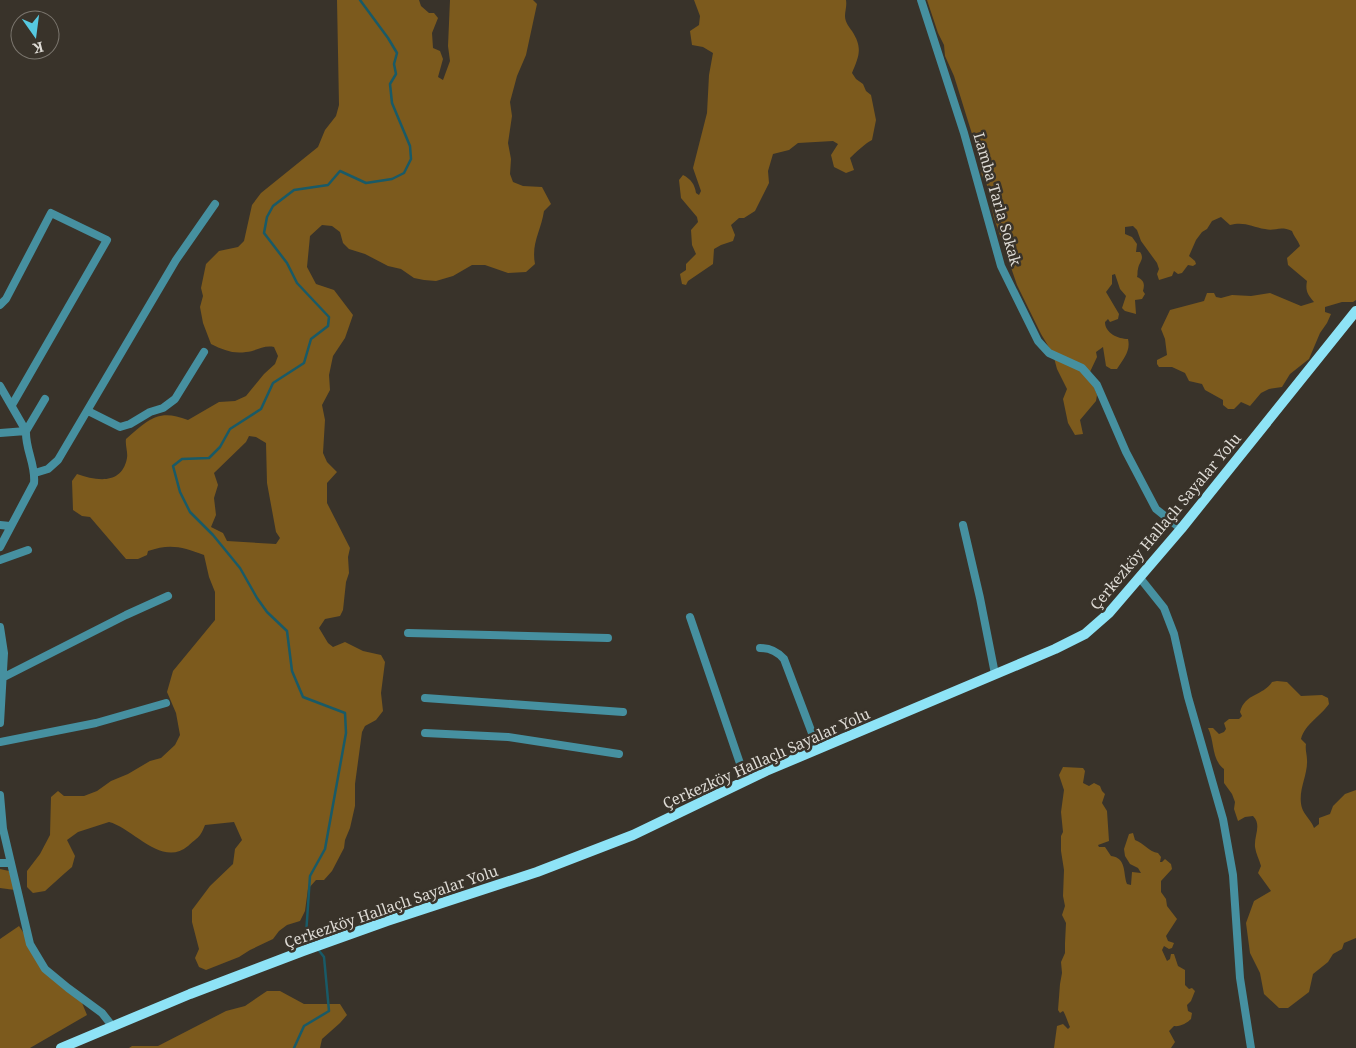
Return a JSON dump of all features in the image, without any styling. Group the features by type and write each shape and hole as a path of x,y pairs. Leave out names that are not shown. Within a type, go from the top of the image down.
{"main road":[{"name":"Çerkezköy Hallaçlı Sayalar Yolu","path":"61,1048 190,994 303,951 546,869 633,835 818,749 1055,649 1086,634 1109,613 1181,529 1356,311"}],"street":[{"name":"Lamba Tarla Sokak","path":"921,0 964,133 1001,266 1038,341 1049,353 1082,368 1097,385 1126,452 1156,509 1181,529"},
{"path":"35,473 48,469 58,460 176,260 215,204"},
{"path":"0,305 6,299 51,213 107,240 12,405"},
{"path":"88,412 120,427 162,408 175,398 204,352"},
{"path":"0,386 26,431 26,439 35,473 34,483 0,547"},
{"path":"26,431 45,399"},
{"path":"0,433 26,431"},
{"path":"0,525 10,526"},
{"path":"963,525 980,598 994,674"},
{"path":"0,560 28,550"},
{"path":"1140,578 1164,608 1174,634 1188,697 1223,819 1233,875 1240,978 1251,1048"},
{"path":"2,678 126,615 168,596"},
{"path":"690,617 746,781"},
{"path":"0,627 4,653 0,723"},
{"path":"408,633 608,638"},
{"path":"760,648 768,648 778,653 784,659 818,749"},
{"path":"425,698 623,712"},
{"path":"0,742 96,723 166,703"},
{"path":"425,733 508,737 619,754"},
{"path":"0,795 3,829 30,944 45,969 102,1013 113,1027"},
{"path":"0,863 11,863"}],"shaded area":[{"path":"337,0 419,0 421,6 429,13 434,13 438,18 432,33 433,48 440,51 443,59 438,77 443,80 450,61 448,46 450,0 533,0 537,4 526,55 517,76 510,102 512,116 508,143 511,159 510,174 513,182 523,186 542,187 551,204 544,211 537,237 534,250 535,264 526,272 508,273 485,265 472,265 453,276 436,281 424,280 414,278 401,269 388,266 365,254 349,249 343,243 340,232 332,226 322,225 310,236 307,267 316,284 334,290 353,315 345,338 333,356 329,375 330,390 322,405 325,420 323,453 327,462 337,472 327,483 327,503 350,548 348,557 349,573 346,582 343,610 340,616 325,619 319,628 328,643 333,647 345,642 363,651 381,655 385,662 381,693 383,711 376,720 365,726 362,732 355,784 355,806 344,848 332,871 324,880 316,880 308,889 305,911 300,921 287,925 273,939 239,957 206,970 199,967 195,958 199,949 192,922 192,910 210,886 233,864 235,849 242,840 234,822 205,825 200,835 188,846 178,852 168,852 158,850 109,822 78,832 67,840 75,856 72,867 45,891 33,893 27,887 27,871 40,854 50,835 51,797 58,791 64,796 84,796 97,791 111,781 128,774 150,761 161,758 175,745 180,735 176,713 167,692 173,671 215,620 215,592 204,555 183,548 163,547 148,551 147,555 138,559 126,559 90,517 82,516 73,510 72,481 77,474 100,479 114,477 120,473 127,458 126,439 147,421 169,415 188,420 219,402 235,401 246,396 275,364 278,356 274,347 232,352 211,344 203,323 200,307 203,296 201,288 206,264 219,251 238,247 244,241 252,205 261,193 318,147 325,130 336,116 339,105","holes":["249,436 256,437 266,443 267,483 276,532 280,538 276,544 227,541 223,533 211,527 216,515 214,498 218,485 214,473 246,442"]},
{"path":"694,0 846,0 845,16 847,24 859,47 858,57 852,73 871,95 876,120 872,140 850,158 854,170 846,173 834,167 831,155 838,144 833,141 798,143 789,150 773,154 768,171 769,183 755,211 744,218 739,218 731,225 735,235 733,241 714,249 713,264 688,281 686,285 682,284 680,274 686,270 686,264 696,254 692,245 691,230 698,222 697,217 681,198 679,180 683,175 688,178 699,195 701,191 693,168 707,113 709,75 713,53 703,47 692,45 690,31 699,25 700,16"},
{"path":"927,0 1356,0 1356,300 1325,307 1325,312 1331,314 1320,333 1309,359 1290,374 1282,387 1269,389 1261,393 1250,406 1241,402 1234,409 1228,409 1223,405 1223,400 1205,390 1202,384 1189,381 1185,373 1172,367 1159,367 1157,360 1167,355 1165,339 1161,329 1170,310 1204,301 1207,293 1214,293 1216,297 1221,298 1232,295 1251,296 1270,293 1301,306 1314,302 1306,288 1307,281 1288,265 1287,258 1300,246 1292,231 1284,229 1268,230 1244,224 1230,225 1221,217 1212,221 1196,240 1189,256 1196,264 1193,266 1188,265 1182,273 1178,274 1174,271 1172,276 1159,280 1157,263 1141,241 1137,230 1133,226 1125,227 1125,234 1132,237 1137,244 1136,252 1141,254 1142,259 1137,277 1143,282 1145,294 1142,299 1135,300 1136,314 1125,311 1122,308 1126,296 1120,289 1115,274 1112,275 1112,284 1106,292 1119,314 1118,319 1110,322 1108,319 1105,322 1106,326 1113,335 1128,339 1129,343 1126,355 1117,369 1111,369 1106,366 1103,347 1096,352 1097,357 1089,374 1097,395 1096,401 1080,420 1083,434 1075,435 1068,423 1063,399 1067,389 1057,369 1053,354 1017,285 994,218 986,181 982,176 977,150 954,76 945,56 944,45"},
{"path":"1272,682 1287,682 1301,696 1322,695 1328,698 1329,704 1309,725 1301,739 1306,744 1307,766 1301,802 1303,811 1314,828 1319,824 1319,818 1330,814 1333,806 1345,794 1356,790 1356,938 1344,943 1342,949 1333,954 1328,962 1313,974 1309,992 1288,1008 1279,1008 1264,994 1260,973 1250,953 1246,923 1254,901 1271,891 1258,873 1261,866 1255,847 1256,819 1253,816 1245,817 1238,821 1234,809 1235,802 1224,783 1224,769 1215,755 1208,728 1213,728 1219,734 1224,732 1226,729 1224,723 1229,719 1239,719 1242,716 1240,712 1246,701 1264,690"},
{"path":"1063,767 1083,768 1085,771 1083,783 1089,786 1094,783 1100,786 1105,794 1102,803 1107,811 1109,841 1098,845 1099,847 1105,847 1111,856 1120,860 1124,867 1127,884 1131,885 1132,872 1141,873 1138,868 1130,864 1125,856 1124,849 1129,834 1133,833 1135,840 1158,853 1161,857 1160,862 1165,859 1171,864 1172,869 1161,881 1161,892 1166,899 1167,906 1177,919 1166,936 1168,941 1174,943 1172,948 1169,949 1164,946 1162,950 1167,961 1170,959 1171,954 1174,954 1178,966 1185,970 1185,985 1195,991 1187,1005 1188,1011 1192,1013 1191,1019 1179,1026 1174,1026 1169,1031 1175,1042 1171,1048 1054,1048 1057,1026 1063,1024 1068,1029 1070,1027 1064,1012 1060,1013 1058,1010 1062,973 1061,962 1065,953 1066,923 1062,915 1065,906 1063,896 1064,870 1061,851 1061,836 1063,832 1061,812 1064,790 1059,775"},
{"path":"0,869 9,871 15,890 0,888"},
{"path":"19,926 53,977 80,998 87,1015 30,1048 0,1048 0,939"},
{"path":"267,991 280,991 304,1004 340,1004 347,1015 322,1039 320,1048 129,1048 132,1046 158,1046 226,1011 245,1006"}],"waterway":[{"path":"314,944 306,935 310,876 325,849 346,733 345,713 303,697 292,671 287,631 267,612 240,568 213,535 190,512 180,492 173,466 182,459 209,458 220,447 230,429 261,409 273,383 304,363 311,339 328,326 329,317 297,283 287,263 264,233 267,217 273,206 294,190 328,185 340,171 366,183 392,179 404,173 411,159 410,146 392,103 390,84 396,74 394,64 397,53 360,0"},
{"path":"294,1048 304,1026 329,1011 324,957 317,948"}]}
